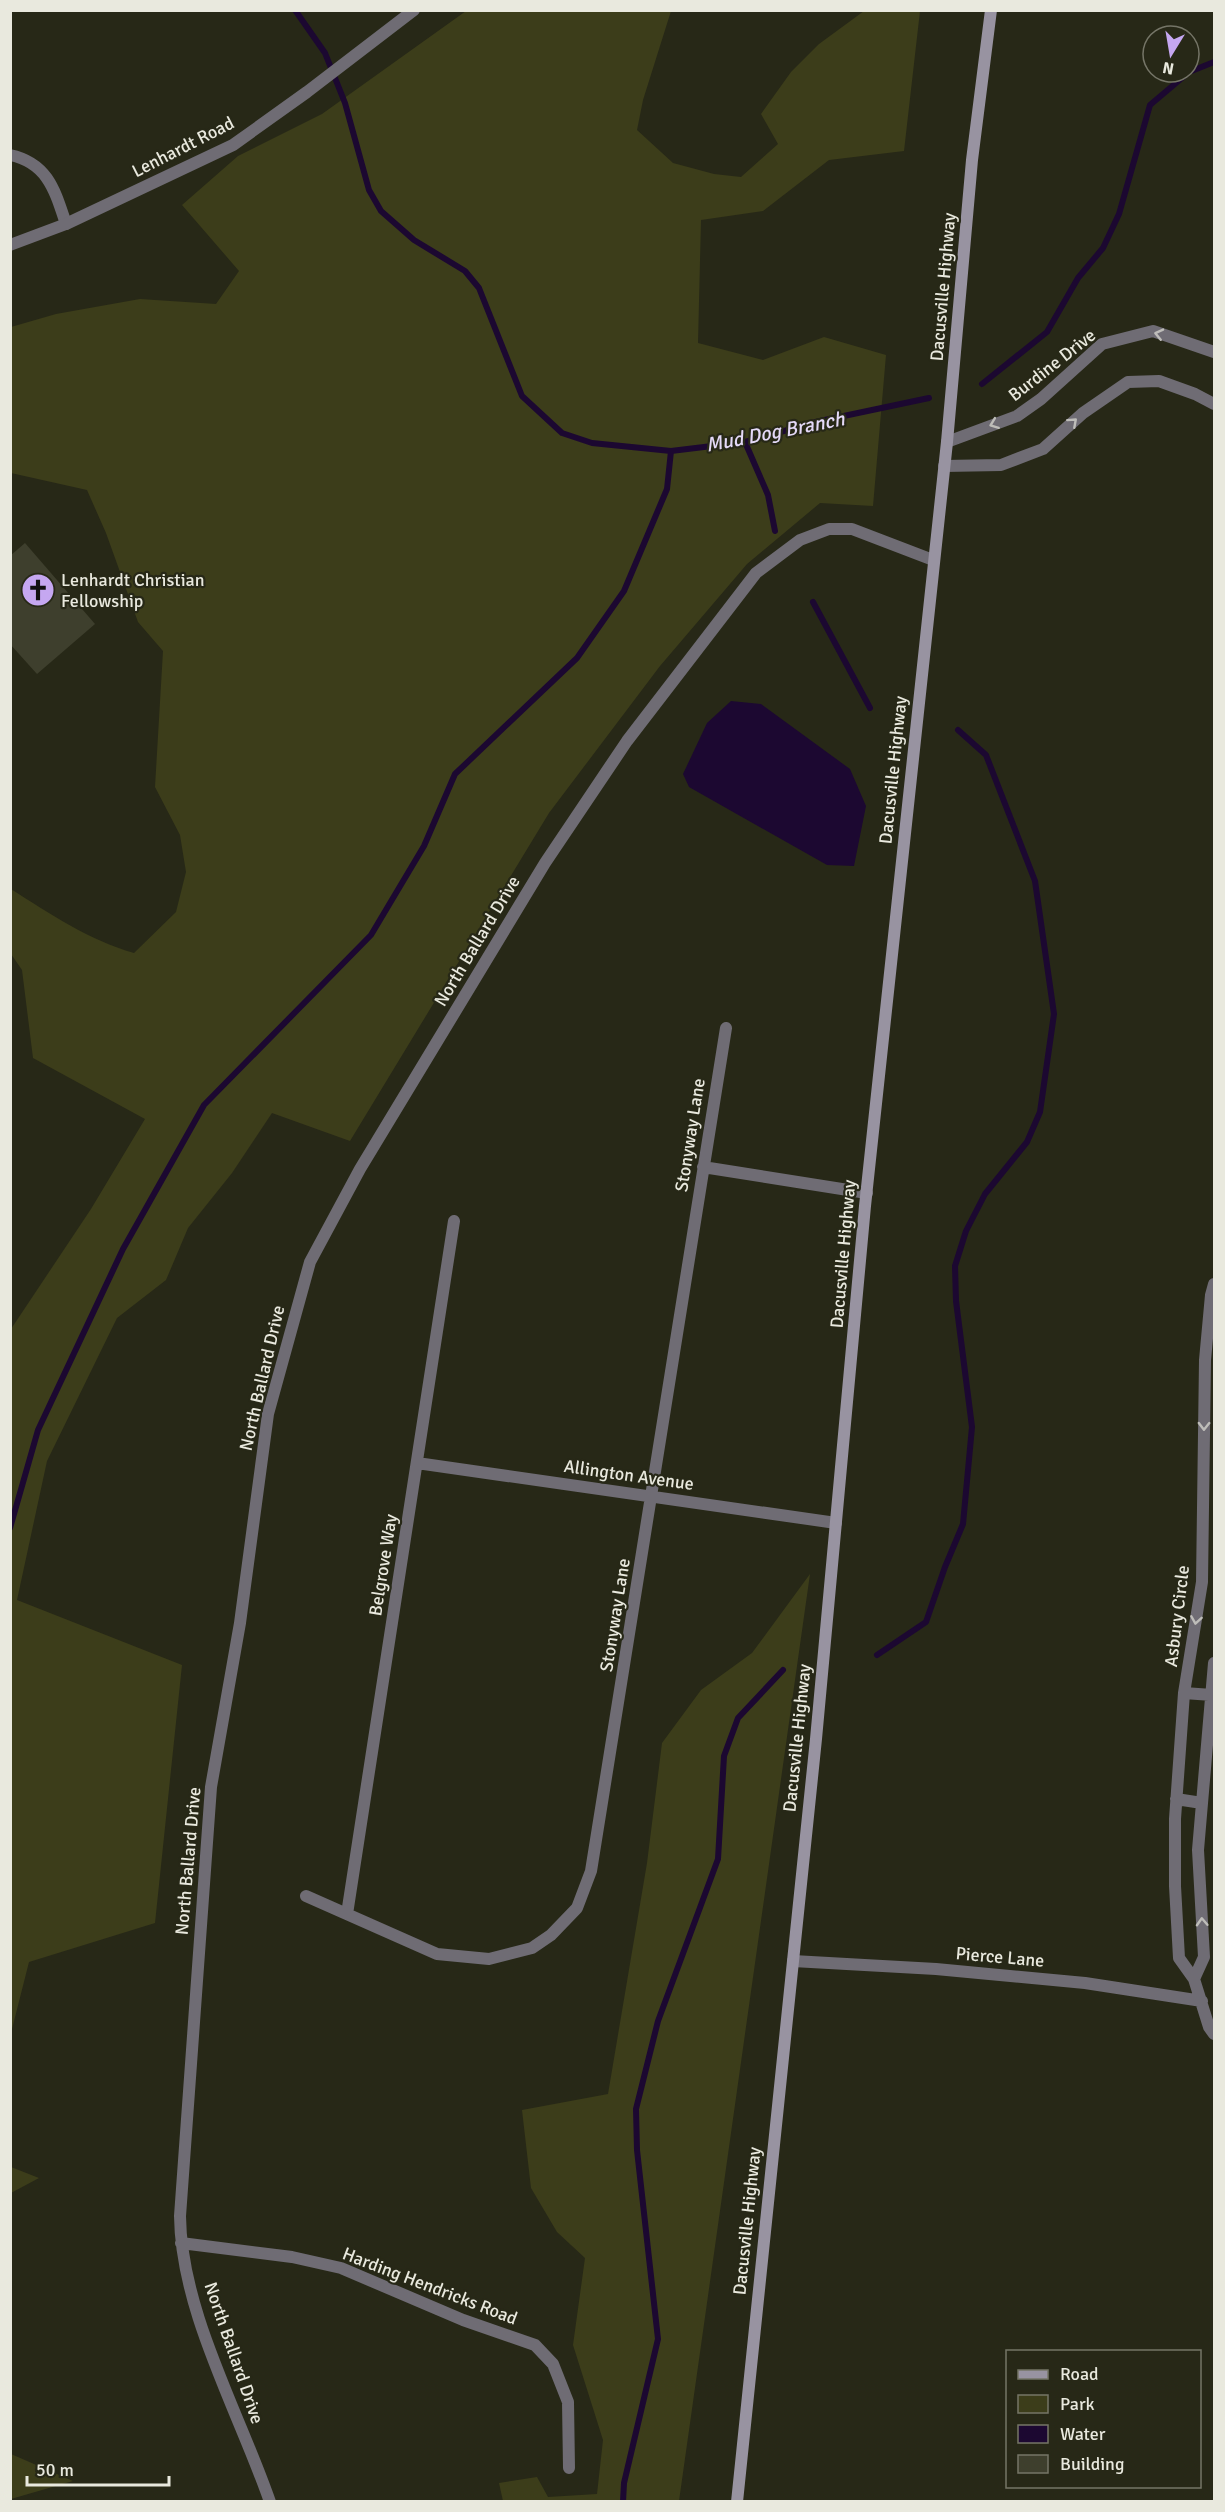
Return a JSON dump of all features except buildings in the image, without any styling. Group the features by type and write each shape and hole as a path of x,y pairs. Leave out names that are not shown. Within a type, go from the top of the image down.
{"main road":[{"name":"Dacusville Highway","path":"736,2502 793,1961 867,1193 947,442 972,160 991,10"}],"street":[{"name":"Lenhardt Road","path":"10,245 66,224 233,145 308,92 414,10"},
{"path":"10,155 36,166 52,183 66,224"},
{"name":"Burdine Drive","path":"947,442 1017,416 1041,399 1102,344 1153,331 1215,352"},
{"path":"944,466 1002,465 1043,449 1083,413 1128,381 1159,381 1215,404"},
{"name":"North Ballard Drive","path":"270,2502 206,2338 181,2243 186,2121 211,1787 240,1623 268,1414 310,1262 360,1169 545,863 627,741 756,573 800,540 829,529 852,529 933,560"},
{"name":"Stonyway Lane","path":"306,1896 436,1954 489,1959 532,1948 551,1935 577,1908 591,1871 726,1028"},
{"path":"703,1167 867,1193"},
{"name":"Belgrove Way","path":"347,1914 454,1221"},
{"name":"Asbury Circle","path":"1215,1284 1211,1295 1206,1349 1209,1398 1209,1472 1202,1582 1184,1693 1176,1799 1175,1848 1179,1958 1194,1978 1209,2027 1215,2034"},
{"name":"Allington Avenue","path":"417,1463 836,1523"},
{"path":"1194,1978 1204,1957 1198,1850 1215,1663"},
{"name":"Asbury Circle","path":"1184,1693 1212,1695"},
{"path":"1176,1799 1202,1803"},
{"path":"1175,1848 1198,1850"},
{"name":"Pierce Lane","path":"793,1961 936,1969 1085,1983 1202,2001"},
{"name":"Harding Hendricks Road","path":"181,2243 292,2257 341,2268 463,2320 535,2345 553,2364 568,2402 569,2468"}],"green space":[{"path":"466,11 671,11 643,100 637,130 673,163 714,174 741,177 778,144 761,114 791,72 819,44 864,11 920,11 904,151 829,160 763,211 701,220 698,343 763,360 824,337 886,355 873,506 820,503 747,564 660,666 549,813 350,1141 272,1113 232,1173 188,1228 166,1280 117,1318 47,1461 17,1600 182,1665 155,1923 29,1962 11,2033 11,1329 91,1209 145,1119 33,1058 22,970 11,954 11,889 86,934 134,953 176,912 186,872 180,835 155,787 163,651 138,622 106,533 87,490 11,473 11,327 56,314 140,299 216,304 239,271 182,205 238,156 322,114"},
{"path":"810,1574 679,2501 503,2501 499,2483 537,2477 548,2497 597,2494 603,2440 573,2345 585,2258 557,2232 531,2188 522,2110 608,2094 647,1863 662,1743 701,1690 752,1653"},
{"path":"11,2167 39,2178 11,2193"},
{"path":"11,2454 73,2481 11,2499"}],"water":[{"path":"731,701 761,704 850,769 866,806 854,866 827,865 689,787 683,774 707,723"}],"waterway":[{"name":"Mud Dog Branch","path":"295,10 325,53 345,103 369,190 381,211 414,240 465,271 479,288 522,396 562,433 592,443 671,451 745,442 820,421 929,398"},
{"name":"Mud Dog Branch","path":"1201,67 1214,62"},
{"name":"Mud Dog Branch","path":"982,384 1047,332 1078,278 1103,248 1119,214 1150,105 1175,84"},
{"path":"745,442 768,495 775,531"},
{"path":"10,1528 38,1430 123,1249 204,1105 371,935 424,846 455,774 577,658 624,591 667,489 671,451"},
{"path":"813,602 870,708"},
{"path":"877,1655 926,1622 963,1524 972,1427 956,1301 955,1266 966,1231 985,1194 1027,1142 1040,1112 1054,1014 1035,881 986,755 958,730"},
{"path":"623,2502 624,2483 658,2339 637,2150 636,2109 658,2021 718,1859 724,1756 738,1718 783,1670"}],"place":[{"name":"Lenhardt Christian Fellowship","path":"38,590"}]}
